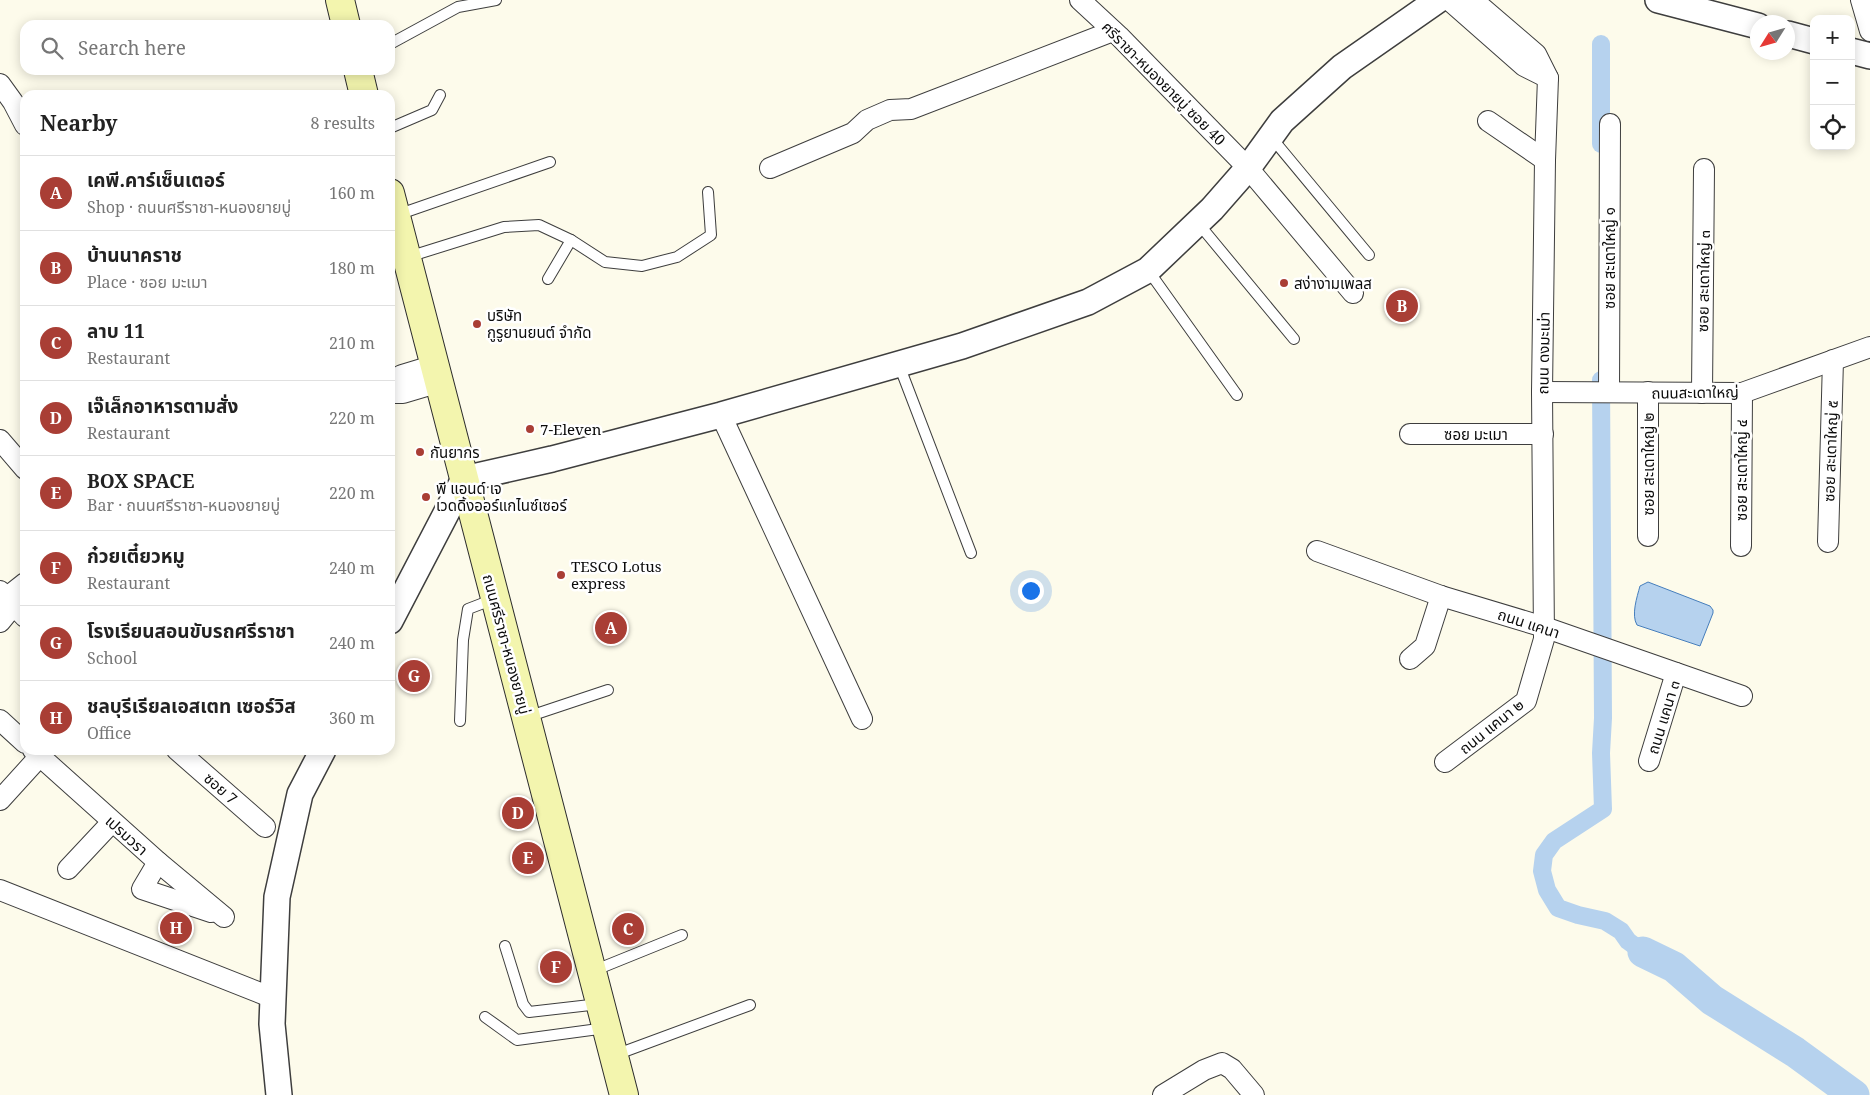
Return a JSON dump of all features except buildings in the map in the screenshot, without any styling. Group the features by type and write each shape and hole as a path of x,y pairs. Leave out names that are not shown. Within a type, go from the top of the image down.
{"main road":[{"path":"340,0 345,20"},
{"path":"359,75 363,90"},
{"name":"ถนนศรีราชา-หนองยายบู่","path":"395,213 624,1095"}],"street":[{"name":"ศรีราชา-หนองยายบู่ ซอย 40","path":"1080,0 1248,168 1353,293"},
{"path":"395,611 464,479 552,459 721,415 962,346 1088,302 1148,270 1212,209 1248,168 1282,121 1342,67 1438,0"},
{"path":"1449,0 1524,66 1548,78"},
{"name":"ถนน ดงมะเม่า","path":"1473,0 1536,54 1548,78 1542,392 1544,627"},
{"path":"1658,0 1750,24"},
{"path":"1861,0 1870,31"},
{"path":"770,168 854,134 867,120 890,110 911,109 1113,31"},
{"path":"1795,36 1810,40"},
{"path":"1855,52 1870,56"},
{"path":"0,84 20,116"},
{"path":"1488,121 1545,160"},
{"name":"ซอย สะเดาใหญ่ ๑","path":"1599,392 1610,124"},
{"name":"ซอย สะเดาใหญ่ ๓","path":"1702,393 1704,168"},
{"name":"ถนนสะเดาใหญ่","path":"1542,392 1742,393 1870,347"},
{"name":"ซอย สะเดาใหญ่ ๕","path":"1828,542 1833,360"},
{"path":"395,379 402,375 438,374"},
{"path":"395,393 403,392 438,374"},
{"name":"ซอย สะเดาใหญ่ ๒","path":"1648,392 1648,536"},
{"name":"ซอย สะเดาใหญ่ ๔","path":"1741,546 1742,393"},
{"path":"721,415 862,719"},
{"name":"ซอย มะเมา","path":"1410,434 1543,434"},
{"path":"0,440 20,463"},
{"name":"ถนน แคนา","path":"1317,551 1441,596 1544,627 1742,696"},
{"path":"0,622 20,590"},
{"path":"1410,658 1425,646 1441,596"},
{"name":"ถนน แคนา ๒","path":"1445,762 1526,701 1544,639 1544,627"},
{"name":"ถนน แคนา ๓","path":"1650,761 1676,673"},
{"name":"เปรมวรา","path":"0,720 20,738"},
{"path":"0,800 30,755"},
{"name":"เปรมวรา","path":"38,755 112,822 224,917 142,888 158,862"},
{"name":"ซอย 7","path":"189,755 265,827"},
{"path":"279,1095 272,1024 277,896 300,794 320,755"},
{"path":"68,870 112,822"},
{"path":"0,890 273,998"},
{"path":"1162,1095 1204,1070 1222,1063 1232,1069 1254,1095"}],"lane":[{"path":"395,41 458,7 496,0"},
{"path":"395,126 432,110 440,95"},
{"path":"1271,137 1369,256"},
{"path":"395,201 550,162"},
{"path":"407,258 504,227 539,225 571,240 605,262 642,266 677,257 711,235 708,192"},
{"path":"1197,223 1294,339"},
{"path":"548,279 571,240"},
{"path":"1148,270 1236,395"},
{"path":"899,364 971,553"},
{"path":"460,721 463,640 468,609 495,599"},
{"path":"526,717 608,690"},
{"path":"592,972 682,935"},
{"path":"505,946 523,1004 529,1012 603,1016"},
{"path":"614,1055 750,1005"},
{"path":"485,1016 517,1040 603,1016"}],"water":[{"path":"1648,582 1710,606 1713,613 1700,646 1637,625 1635,611 1637,595 1640,586"}],"waterway":[{"path":"1601,44 1601,144"},
{"path":"1601,380 1603,718 1601,753 1603,809 1554,841 1544,855 1542,871 1547,890 1558,908 1605,921 1621,931 1628,941 1643,952"},
{"path":"1643,952 1674,967 1712,1000 1795,1052 1854,1095"}],"place":[{"name":"สง่างามเพลส","path":"1284,283"},
{"name":"บ้านนาคราช","path":"1402,306"},
{"name":"บริษัท กูรูยานยนต์ จำกัด","path":"477,324"},
{"name":"7-Eleven","path":"530,429"},
{"name":"กันยากร","path":"420,452"},
{"name":"พี แอนด์ เจ เวดดิ้งออร์แกไนซ์เซอร์","path":"426,497"},
{"name":"TESCO Lotus express","path":"561,575"},
{"name":"เคพี.คาร์เซ็นเตอร์","path":"611,628"},
{"name":"โรงเรียนสอนขับรถศรีราชา","path":"414,676"},
{"name":"เจ๊เล็กอาหารตามสั่ง","path":"518,813"},
{"name":"BOX SPACE","path":"528,858"},
{"name":"ชลบุรีเรียลเอสเตท เซอร์วิส","path":"176,928"},
{"name":"ลาบ 11","path":"628,929"},
{"name":"ก๋วยเตี๋ยวหมู","path":"556,967"}]}
